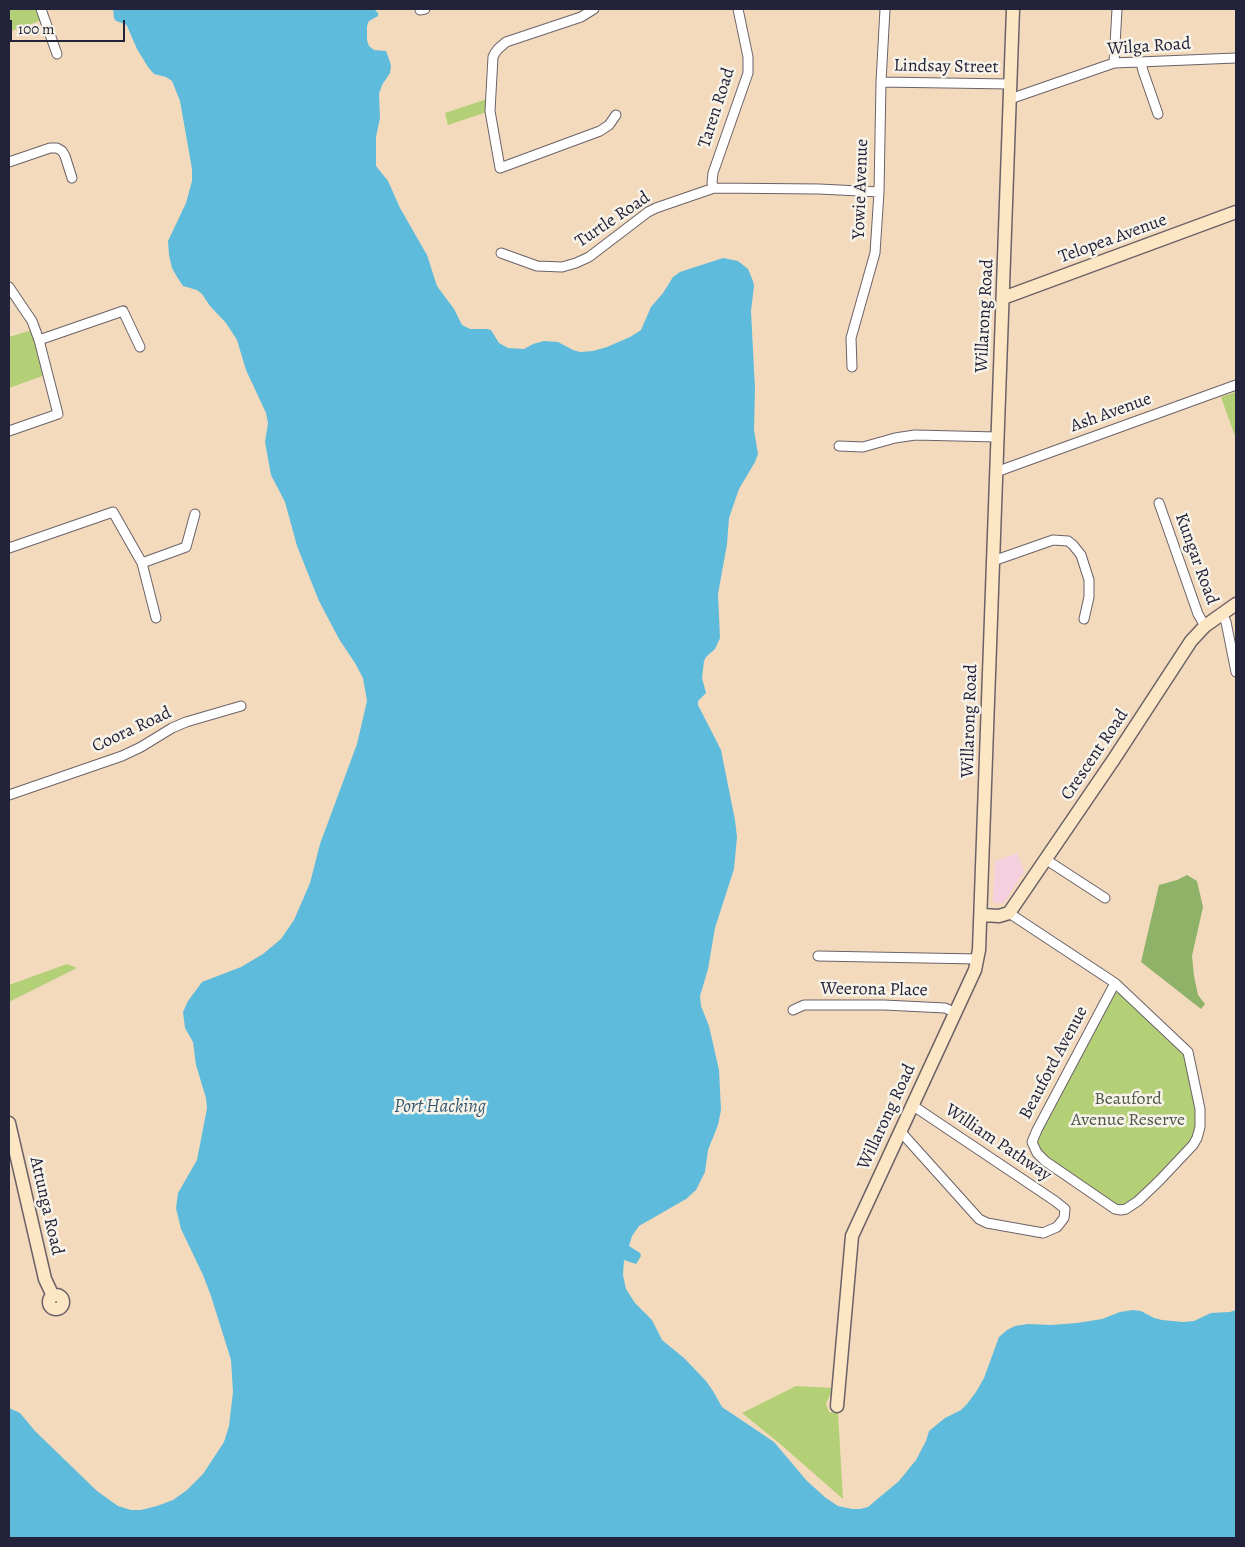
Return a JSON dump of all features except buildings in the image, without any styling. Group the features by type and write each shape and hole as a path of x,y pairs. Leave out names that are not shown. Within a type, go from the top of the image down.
{"street":[{"path":"41,9 57,54"},
{"path":"594,9 582,17 506,42 493,56 490,111 500,168 600,131 609,125 616,115"},
{"name":"Taren Road","path":"714,188 712,183 713,173 748,73 748,57 738,9"},
{"name":"Yowie Avenue","path":"852,367 851,338 873,261 886,9"},
{"name":"Willarong Road","path":"837,1406 852,1236 956,1012 978,959 982,915 1013,9"},
{"path":"1114,63 1117,9"},
{"name":"Wilga Road","path":"1010,99 1114,63 1236,58"},
{"path":"1142,62 1143,71 1158,114"},
{"name":"Lindsay Street","path":"881,82 1010,84"},
{"path":"9,162 50,148 56,148 62,151 65,156 72,178"},
{"name":"Turtle Road","path":"501,253 537,266 562,267 576,263 589,258 648,212 714,188 819,189 878,192"},
{"name":"Telopea Avenue","path":"1003,298 1236,212"},
{"path":"9,288 32,321 39,340 58,414 9,431"},
{"path":"39,340 123,311 140,347"},
{"name":"Ash Avenue","path":"996,472 1236,385"},
{"path":"839,446 871,445 895,438 915,435 997,437"},
{"name":"Kungar Road","path":"1159,503 1198,614 1205,626"},
{"path":"9,548 113,512 142,563 156,618"},
{"path":"142,563 186,547 195,514"},
{"path":"993,561 1054,540 1068,542 1078,549 1084,561 1089,580 1089,597 1084,619"},
{"name":"Crescent Road","path":"1010,913 1191,641 1205,626 1236,604"},
{"path":"1222,614 1225,620 1236,672"},
{"name":"Coora Road","path":"9,795 122,756 186,722 241,706"},
{"path":"1046,859 1105,898"},
{"path":"982,915 1000,916 1010,913"},
{"name":"Beauford Avenue","path":"1010,913 1115,983 1188,1052 1201,1117 1197,1138 1159,1181 1138,1200 1126,1209 1121,1210 1115,1209 1045,1161 1037,1153 1032,1142 1115,983"},
{"path":"818,956 978,959"},
{"name":"Weerona Place","path":"793,1010 804,1005 884,1005 945,1008 956,1012"},
{"name":"William Pathway","path":"900,1131 979,1219 987,1223 1043,1233 1057,1227 1062,1221 1065,1209 912,1106"},
{"name":"Attunga Road","path":"9,1123 46,1280 52,1296"}],"shaded area":[{"path":"1017,853 1024,872 1003,904 993,902 995,861"}],"green space":[{"path":"9,9 37,9 42,20 9,32"},
{"path":"490,98 490,111 448,125 445,113"},
{"path":"35,329 48,374 9,388 9,337"},
{"path":"1236,392 1236,439 1221,397"},
{"path":"1187,875 1197,881 1203,907 1192,956 1198,995 1205,1004 1201,1009 1141,962 1159,885"},
{"path":"67,964 77,968 9,1002 9,985"},
{"name":"Beauford Avenue Reserve","path":"1112,993 1121,993 1187,1057 1197,1107 1196,1127 1188,1149 1127,1204 1113,1204 1040,1152 1036,1143"},
{"path":"796,1386 833,1388 826,1404 829,1412 838,1413 843,1499 742,1413"}],"water":[{"name":"Port Hacking","path":"113,9 374,9 378,16 369,21 367,40 369,46 374,50 386,51 391,66 390,73 382,85 379,94 380,118 376,137 376,166 388,181 400,208 427,255 437,286 454,309 462,325 470,329 491,330 499,343 508,348 524,349 544,341 558,342 580,352 607,347 641,330 651,307 673,277 680,272 723,258 738,261 748,269 754,286 751,311 755,389 754,430 758,454 739,489 729,518 727,544 718,594 720,638 715,649 704,661 702,678 706,693 698,701 698,705 721,750 737,837 734,869 715,928 708,969 700,996 701,1006 709,1026 719,1070 721,1110 718,1125 708,1150 705,1172 696,1190 686,1199 639,1226 632,1236 629,1246 640,1253 641,1256 636,1264 624,1260 623,1275 626,1289 635,1303 652,1320 662,1340 684,1358 706,1381 722,1407 774,1442 807,1481 826,1498 838,1506 852,1509 868,1507 899,1481 916,1460 929,1431 967,1404 984,1378 999,1337 1007,1330 1015,1326 1028,1324 1077,1323 1102,1319 1120,1312 1133,1310 1141,1311 1162,1320 1183,1322 1194,1321 1211,1313 1236,1310 1236,1538 9,1538 9,1408 20,1413 35,1431 97,1491 118,1506 131,1510 141,1510 157,1506 173,1500 187,1490 203,1474 224,1442 229,1426 233,1392 231,1360 211,1296 181,1229 176,1208 178,1193 197,1160 207,1108 206,1098 196,1065 193,1042 185,1028 183,1012 188,1001 202,982 241,967 263,954 281,939 294,920 310,883 320,844 357,744 367,701 363,678 319,601 297,546 285,502 271,475 265,442 268,423 266,413 246,370 237,340 226,323 202,294 197,290 183,286 172,268 168,241 186,203 192,181 192,169 180,101 172,81 166,77 154,74 148,67 137,49 127,26 116,21 114,18"}]}
